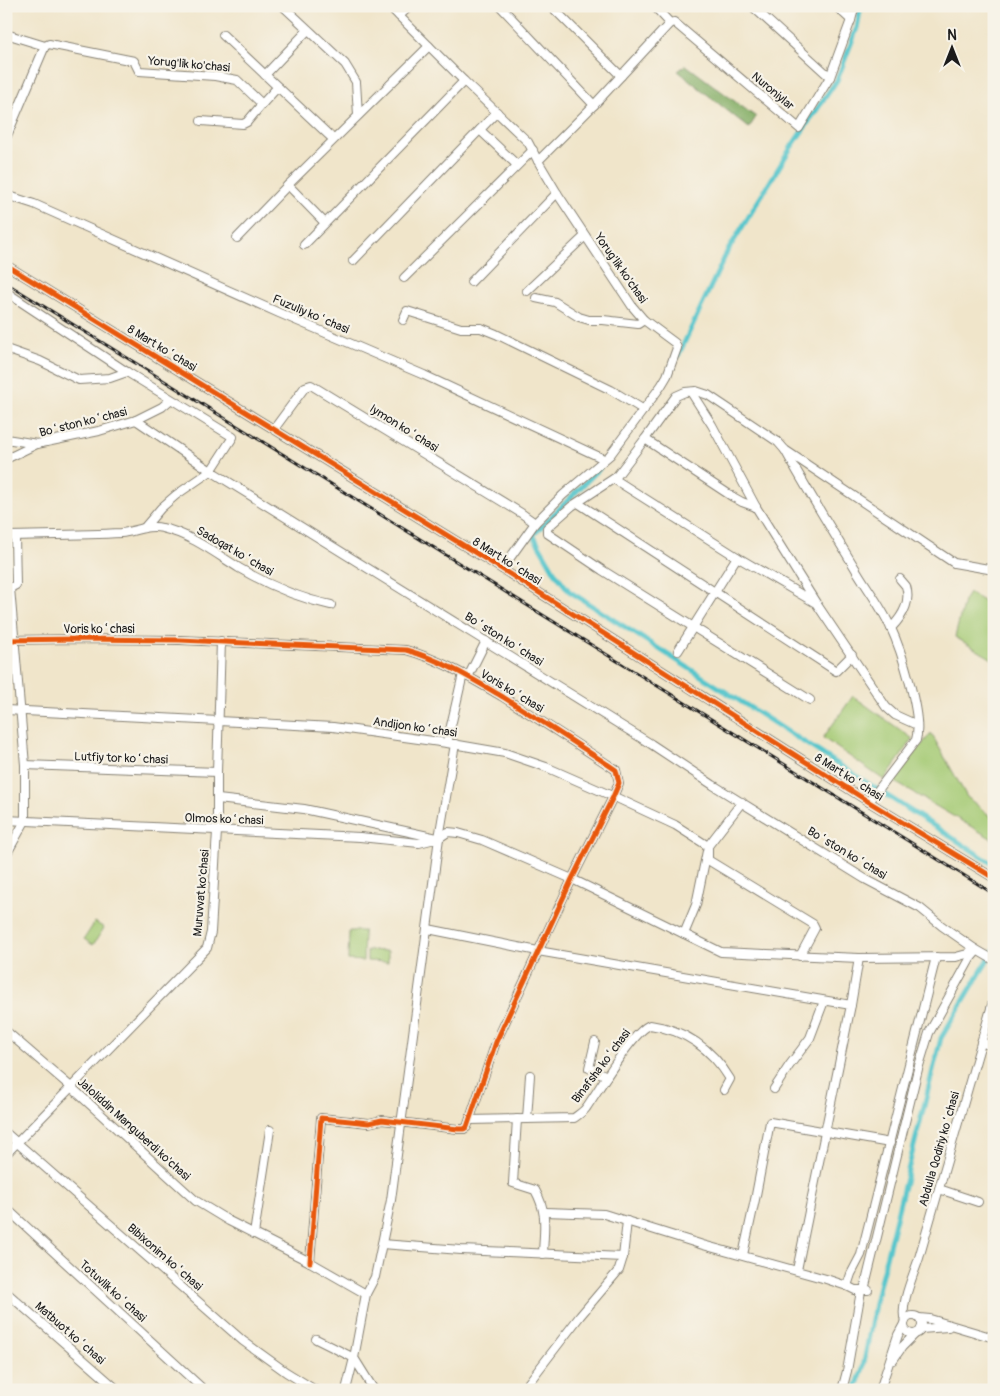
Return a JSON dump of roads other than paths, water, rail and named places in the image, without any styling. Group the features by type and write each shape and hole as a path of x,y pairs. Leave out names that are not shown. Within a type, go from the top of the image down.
{"street":[{"path":"283,6 345,64 356,82 358,115"},
{"name":"Yorug'lik ko'chasi","path":"390,6 528,142 557,193 632,306 644,320 675,343 677,348 667,376 610,455 563,495 535,523 502,569"},
{"path":"399,16 410,6"},
{"path":"500,6 594,105"},
{"path":"550,6 621,76"},
{"name":"Nuroniylar","path":"654,6 670,23 674,22 800,128 830,77 855,6"},
{"path":"752,6 830,77"},
{"path":"836,6 851,20"},
{"path":"538,161 594,105 670,23"},
{"path":"265,75 308,30"},
{"path":"6,34 45,46 6,138"},
{"path":"223,35 333,139"},
{"name":"Yorug'lik ko'chasi","path":"45,46 49,44 134,61 139,71 215,76 237,80 259,102 263,103"},
{"path":"237,238 333,139 429,46"},
{"path":"304,245 464,81"},
{"path":"201,121 243,124 279,88"},
{"path":"353,261 497,112"},
{"path":"480,130 517,166"},
{"path":"404,278 533,150"},
{"path":"288,185 325,223"},
{"path":"471,282 557,193"},
{"name":"Fuzuliy koʻchasi","path":"6,195 34,204 424,375 604,459"},
{"path":"527,291 586,236"},
{"name":"8 Mart koʻchasi","path":"6,265 502,569 994,878"},
{"path":"6,292 126,372 233,437 211,471 176,495 161,508 144,528"},
{"path":"536,298 555,302 579,317 589,320 638,324 644,320"},
{"path":"403,320 407,311 461,328 481,328 588,378 644,410"},
{"path":"6,349 79,380 110,378 126,372"},
{"name":"Iymon koʻchasi","path":"274,429 305,387 312,385 535,523"},
{"path":"691,392 712,424 756,507 816,603 886,707 895,715 917,725"},
{"path":"810,700 693,628 547,533 547,528 552,523 614,478 645,439 673,399 681,394 702,392 778,442 785,450 815,504 891,628 910,686 918,734 914,744 871,800"},
{"path":"136,420 162,407 170,400"},
{"name":"Boʻston koʻchasi","path":"6,459 37,444 99,431 136,420 211,471 865,879 920,908 942,926 994,960"},
{"path":"6,439 37,444"},
{"path":"645,439 732,497 756,507"},
{"path":"785,450 954,563 994,570"},
{"path":"614,478 737,557 816,603"},
{"path":"578,503 836,671 852,654"},
{"name":"Sadoqat koʻchasi","path":"6,536 123,532 156,526 194,540 290,594 331,605"},
{"path":"6,855 25,821 25,765 15,640 8,588 16,585 15,536"},
{"path":"678,651 737,557"},
{"path":"891,628 902,616 907,600 906,586 900,579"},
{"name":"Voris koʻchasi","path":"6,640 77,638 222,641 406,650 427,656 466,675 616,770 619,783 496,1042 470,1120"},
{"name":"Muruvvat ko'chasi","path":"6,1154 207,948 211,932 217,831 217,772 222,641"},
{"path":"346,1390 366,1294 375,1276 391,1200 451,744 466,675 486,641"},
{"name":"Andijon koʻchasi","path":"6,710 333,727 505,752 546,767 674,825 708,846"},
{"name":"Lutfiy tor koʻchasi","path":"25,765 217,772"},
{"path":"218,799 304,809 439,838"},
{"path":"684,934 696,905 708,846 742,802"},
{"name":"Olmos koʻchasi","path":"6,820 360,837 419,843 439,838 448,832 458,833 482,840 572,879 721,952 859,958 956,957 978,951"},
{"path":"708,846 708,860 815,926 800,956"},
{"path":"428,929 538,951 851,1006"},
{"path":"842,1390 918,1069 929,1033 970,959 978,951"},
{"path":"847,1286 861,1255 936,957"},
{"path":"797,1270 851,1006 859,958"},
{"name":"Abdulla Qodiriy koʻchasi","path":"880,1390 898,1336 905,1323 903,1316 904,1305 994,998"},
{"path":"774,1089 810,1038 824,1001"},
{"name":"Binafsha koʻchasi","path":"470,1120 574,1118 585,1109 632,1042 645,1027 650,1025 695,1041 715,1058 730,1079 724,1090"},
{"name":"Jaloliddin Manguberdi ko'chasi","path":"6,1031 71,1087 196,1201 229,1221 310,1262 366,1294"},
{"path":"595,1042 589,1068 607,1076"},
{"path":"981,1042 994,1047"},
{"path":"526,1119 530,1075"},
{"path":"310,1262 321,1118 369,1123 382,1120 464,1129 470,1120"},
{"path":"517,1119 513,1183 535,1190 545,1212 543,1254"},
{"path":"743,1255 770,1122 890,1143"},
{"path":"254,1234 270,1130"},
{"name":"Bibixonim koʻchasi","path":"6,1133 242,1341 286,1372 316,1390"},
{"path":"939,1189 978,1202"},
{"name":"Totuvlik koʻchasi","path":"6,1208 204,1390"},
{"path":"545,1212 604,1214 702,1245 797,1270 855,1290 864,1291"},
{"path":"522,1390 580,1316 620,1270 627,1222"},
{"path":"382,1244 461,1250 623,1257"},
{"name":"Matbuot koʻchasi","path":"6,1292 118,1390"},
{"path":"904,1305 907,1311 922,1323 918,1331"},
{"path":"952,1327 907,1332 905,1323 909,1317 926,1318 994,1338"},
{"name":"Abdulla Qodiriy koʻchasi","path":"889,1365 902,1347 918,1331"},
{"path":"316,1339 354,1358 374,1390"}],"waterway":[{"path":"678,356 727,252 792,146 837,80 857,28 861,6"},
{"path":"599,469 533,535 556,574 569,591 990,862"},
{"path":"855,1390 863,1368 876,1298 941,1038 994,950"}],"railway":[{"path":"6,283 994,894"}]}
